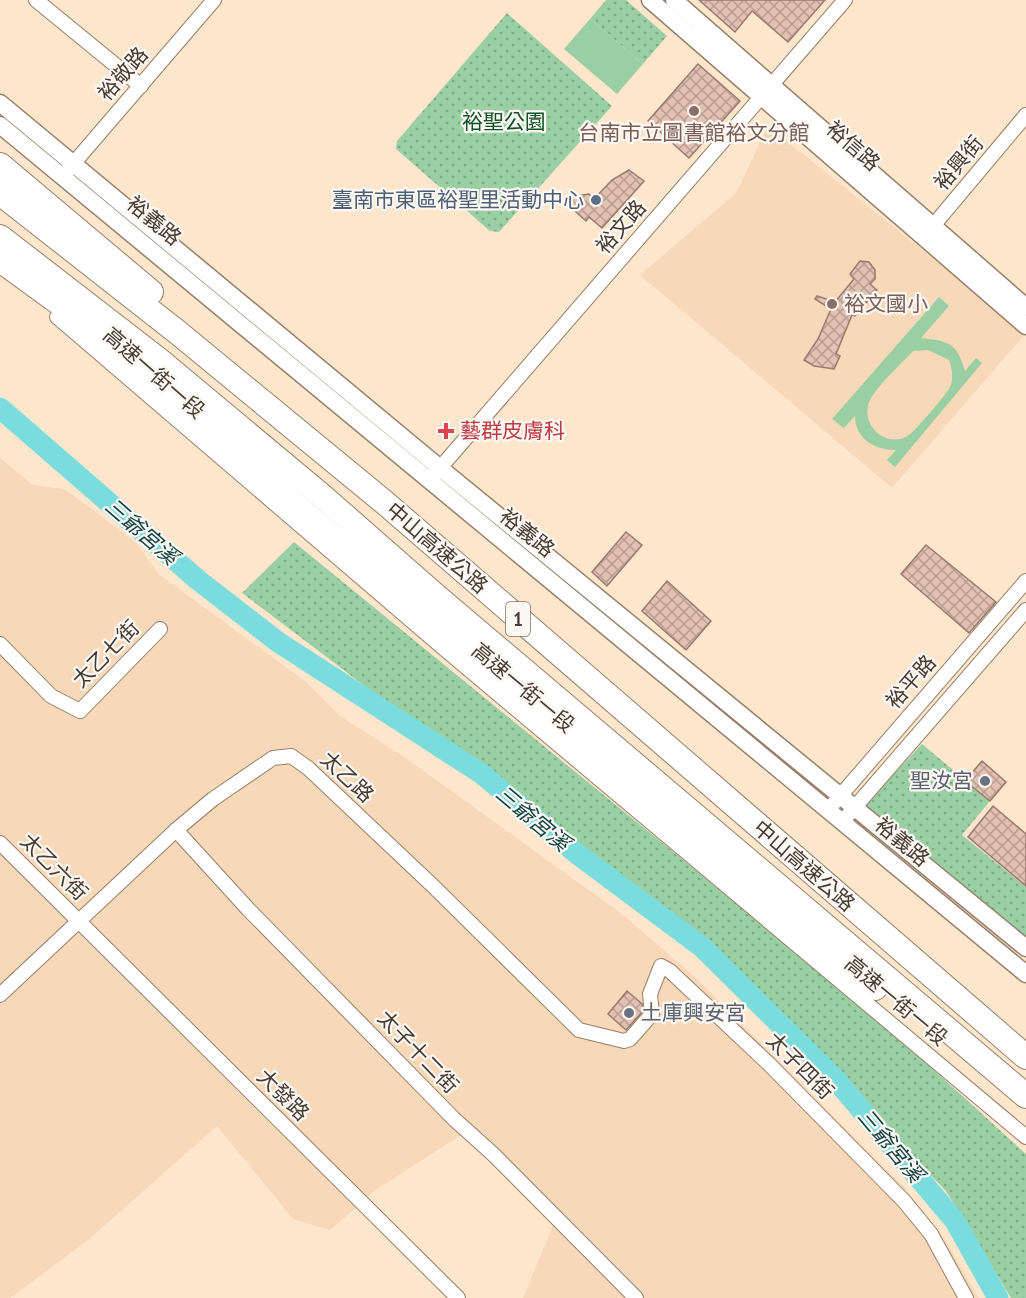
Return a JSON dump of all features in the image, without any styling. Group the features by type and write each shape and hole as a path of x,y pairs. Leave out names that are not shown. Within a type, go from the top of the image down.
{"highway":[{"path":"0,165 334,445 384,502"},
{"name":"中山高速公路","path":"0,193 176,331 384,502 1026,1057"},
{"name":"中山高速公路","path":"0,237 159,360 322,496 436,596 1026,1096"},
{"path":"0,254 63,305 406,598 833,954 1026,1110"},
{"path":"0,260 63,305"}],"street":[{"path":"36,0 141,86"},
{"name":"裕敬路","path":"63,175 214,0"},
{"name":"裕信路","path":"650,0 767,90"},
{"name":"裕信路","path":"674,0 767,90 928,231 1026,326"},
{"name":"裕文路","path":"435,475 845,0"},
{"name":"裕義路","path":"0,103 74,162 435,475 842,822 1026,974"},
{"name":"裕興街","path":"928,231 1026,116"},
{"name":"裕義路","path":"0,125 435,475 840,796 1026,948"},
{"name":"裕信路","path":"928,231 1026,307"},
{"name":"高速一街一段","path":"0,265 250,484 1026,1137"},
{"name":"裕平路","path":"828,810 1026,581"},
{"name":"裕平路","path":"842,822 1026,610"},
{"name":"太乙七街","path":"0,644 51,696 80,711 160,629"},
{"name":"太乙路","path":"0,995 176,830 213,799 273,758 291,756 308,768 433,886 579,1029 599,1035"},
{"name":"太子十二街","path":"176,830 248,909 454,1119 510,1170 636,1298"},
{"name":"太乙六街","path":"0,843 78,921"},
{"name":"大發路","path":"78,921 458,1298"},
{"name":"太子四街","path":"599,1035 624,1041 630,1039 652,1014 650,994 661,966 670,971 769,1064 904,1200 931,1234 966,1298"}],"shaded area":[{"name":"裕文國小","path":"768,126 1026,333 892,488 640,275 736,193"},
{"path":"0,458 33,485 64,489 84,503 136,543 160,575 305,681 340,716 403,756 622,914 694,976 903,1186 946,1241 979,1298 523,1298 558,1213 469,1130 377,1189 330,1230 293,1219 217,1126 88,1240 10,1298 0,1298"}],"green space":[{"path":"606,0 626,0 667,36 643,64 590,19"},
{"name":"裕聖公園","path":"507,13 612,106 499,232 490,231 396,149 397,141"},
{"path":"590,19 643,64 617,94 564,49"},
{"path":"939,297 949,306 921,338 939,340 950,345 959,354 965,371 976,358 982,363 895,467 887,460 896,450 881,448 868,442 858,431 855,416 844,428 832,419","holes":["928,350 949,360 952,374 950,387 937,405 908,436 890,439 876,432 868,417 867,409 870,400 884,381 913,351"]},
{"path":"294,542 878,1019 1026,1154 1026,1298 1011,1298 946,1191 705,944 242,593"},
{"path":"922,744 990,801 962,835 1026,887 1026,941 861,809"}],"building":[{"path":"699,0 825,0 788,42 752,11 735,32"},
{"name":"台南市立圖書館裕文分館","path":"698,64 740,101 689,158 648,121"},
{"name":"臺南市東區裕聖里活動中心","path":"629,170 644,181 602,228 589,217 586,221 565,202 570,197 589,194 594,199 612,180"},
{"path":"860,261 869,262 875,270 875,279 870,284 877,290 855,316 852,315 836,354 840,356 834,369 814,366 804,360 818,339 831,309 815,299 817,296 835,302 854,279 850,274"},
{"path":"626,532 642,545 607,586 592,572"},
{"path":"926,545 996,602 969,633 901,574"},
{"path":"667,581 711,621 686,650 642,611"},
{"name":"聖汝宮","path":"982,761 1006,782 990,801 965,781"},
{"path":"993,806 1026,834 1026,886 968,837"},
{"name":"土庫興安宮","path":"627,991 642,1004 643,1011 626,1030 608,1014"}],"waterway":[{"name":"三爺宮溪","path":"0,408 198,580 278,642 482,774 576,853 702,947 836,1080 955,1221 998,1298"}],"place":[{"name":"台南市立圖書館裕文分館","path":"694,111"},
{"name":"臺南市東區裕聖里活動中心","path":"596,200"},
{"name":"裕文國小","path":"832,304"},
{"name":"藝群皮膚科","path":"446,431"},
{"name":"聖汝宮","path":"985,781"},
{"name":"土庫興安宮","path":"629,1013"}]}
